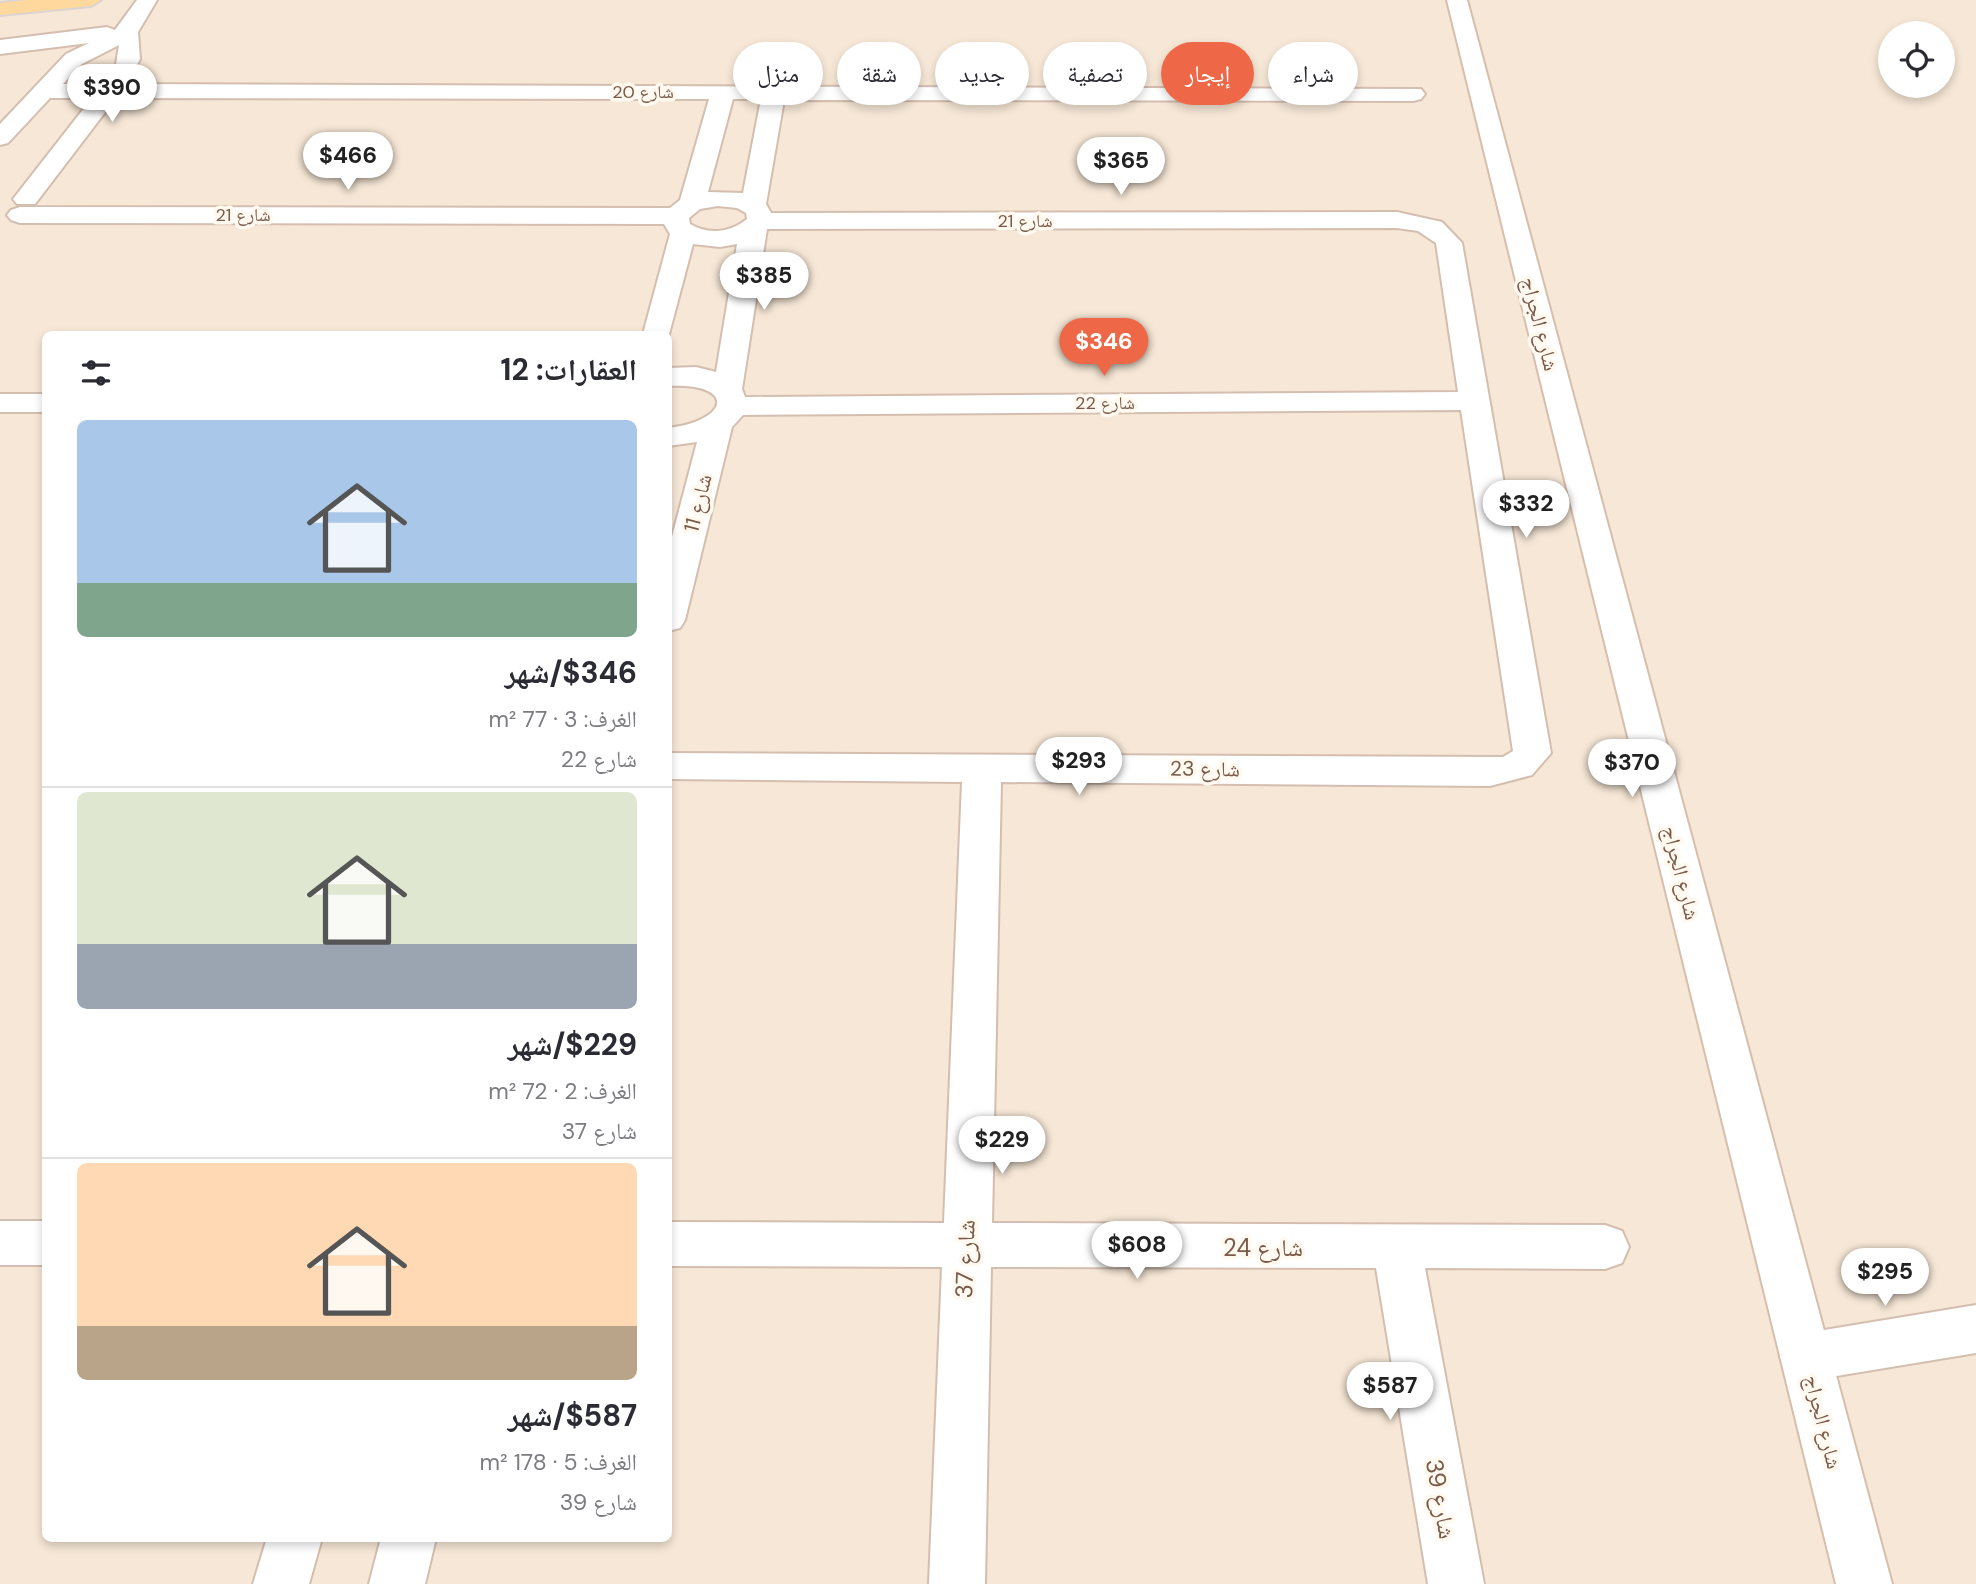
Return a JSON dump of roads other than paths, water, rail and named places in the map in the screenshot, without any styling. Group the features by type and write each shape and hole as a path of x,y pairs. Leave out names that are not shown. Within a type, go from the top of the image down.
{"main road":[{"path":"0,9 90,0"}],"street":[{"path":"0,138 74,59 127,32 147,0"},
{"name":"شارع الجراج","path":"1457,0 1864,1584"},
{"path":"0,47 127,32"},
{"path":"9,214 110,91 130,59 131,45 127,32"},
{"name":"شارع 20","path":"42,91 733,92"},
{"path":"658,331 683,217 723,92"},
{"name":"شارع 20","path":"823,92 1413,94"},
{"name":"شارع 11","path":"672,605 726,407 772,105"},
{"path":"718,198 755,218 725,238 701,238 683,217 718,198"},
{"name":"شارع 21","path":"9,214 683,217"},
{"name":"شارع 21","path":"755,218 1397,220 1431,226 1443,232 1449,243"},
{"name":"شارع 23","path":"672,766 982,766 1490,772 1524,764 1532,753 1449,243"},
{"path":"672,377 700,376 726,407 700,433 672,436"},
{"name":"شارع 22","path":"726,407 1475,401"},
{"path":"0,403 42,403"},
{"name":"شارع 37","path":"957,1584 965,1245 982,766"},
{"path":"0,1242 42,1243"},
{"name":"شارع 24","path":"672,1244 1605,1247"},
{"name":"شارع 39","path":"1397,1248 1456,1584"},
{"path":"1806,1357 1976,1329"},
{"path":"281,1584 294,1542"},
{"path":"397,1584 408,1542"}]}
